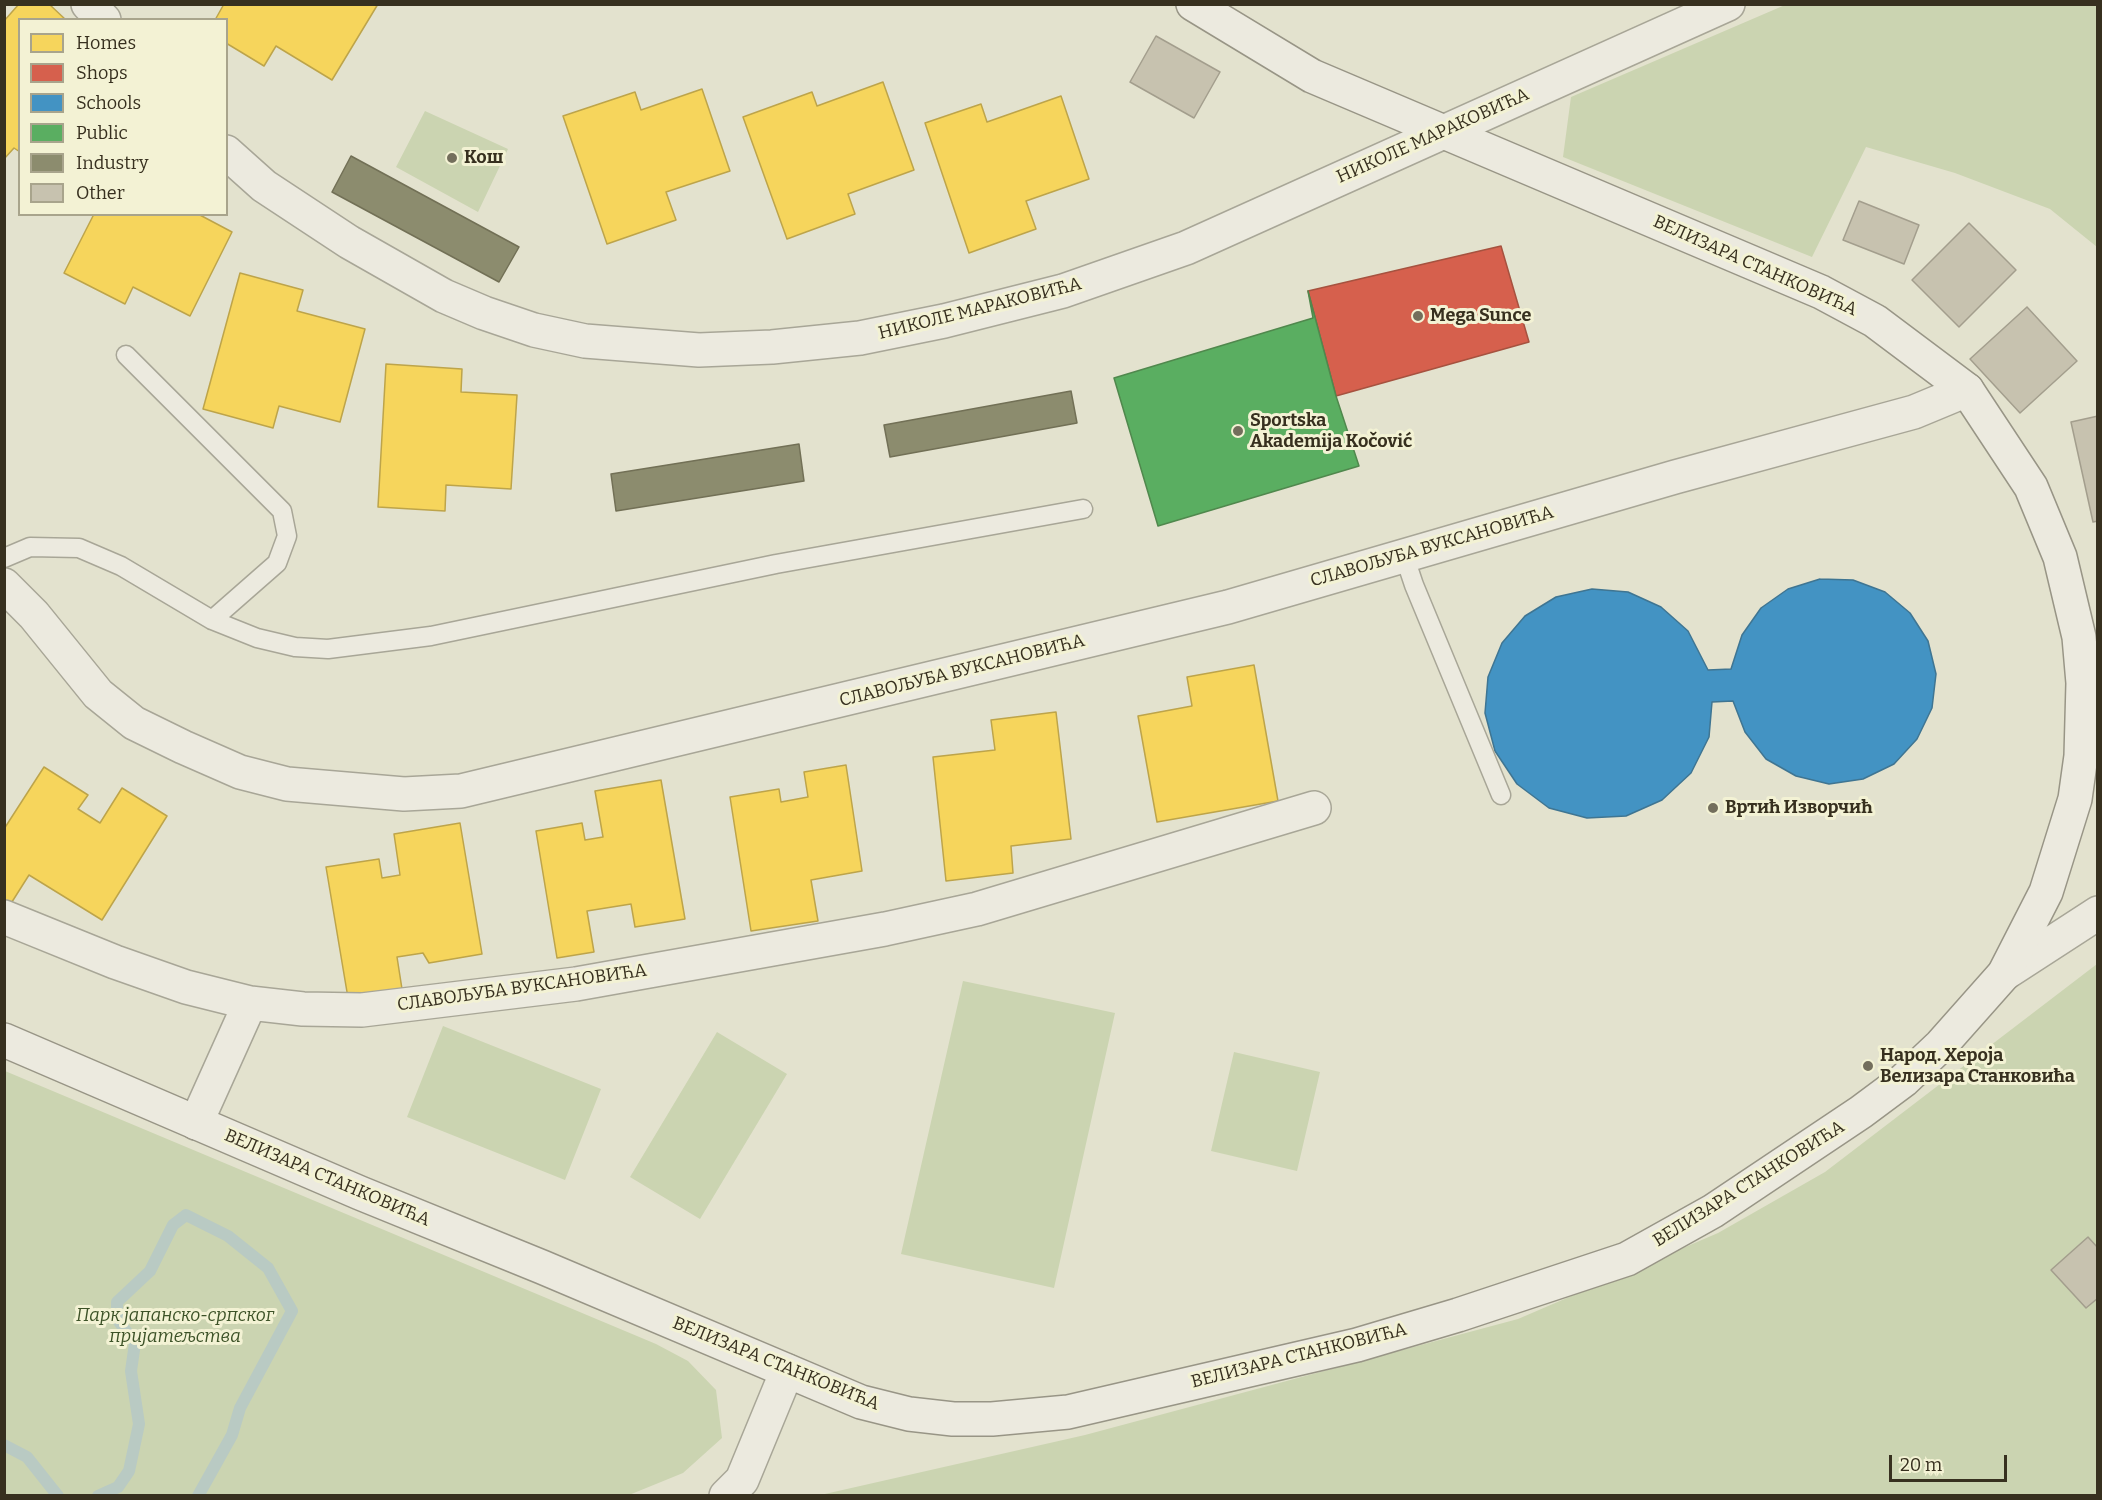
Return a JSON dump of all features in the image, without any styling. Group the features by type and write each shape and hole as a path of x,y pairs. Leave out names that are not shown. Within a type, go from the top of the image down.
{"street":[{"path":"88,4 102,18"},
{"name":"ВЕЛИЗАРА СТАНКОВИЋА","path":"4,1040 861,1402 909,1414 953,1419 1068,1412 1357,1345 1543,1288 1627,1259 1703,1217 1779,1168 1904,1080 1941,1045 2004,974 2046,892 2075,799 2081,756 2083,683 2077,627 2060,557 2031,487 1967,390 1875,321 1821,291 1312,76 1193,4"},
{"name":"НИКОЛЕ МАРАКОВИЋА","path":"228,154 264,186 349,242 444,296 484,314 534,330 585,341 699,350 772,348 860,338 944,321 1063,291 1186,248 1443,130 1728,4"},
{"name":"СЛАВОЉУБА ВУКСАНОВИЋА","path":"4,585 34,615 98,694 134,723 240,772 287,784 404,794 461,791 1228,607 1404,555 1903,415 1967,390"},
{"name":"СЛАВОЉУБА ВУКСАНОВИЋА","path":"4,916 186,987 250,1003 303,1009 362,1010 576,984 977,909 1314,807"},
{"path":"2004,974 2097,913"},
{"path":"196,1123 250,1003"},
{"path":"726,1496 742,1480 787,1371"}],"lane":[{"path":"126,355 282,511 287,536 276,563 212,620"},
{"path":"4,558 30,547 79,548 121,566 212,620 257,638 294,647 328,649 431,636 786,562 1083,509"},
{"path":"1404,555 1414,585 1501,795"}],"green space":[{"path":"1785,5 2097,5 2097,247 2050,209 1955,173 1866,147 1812,257 1563,157 1571,97"},
{"name":"Кош","path":"425,111 508,149 478,212 396,167"},
{"path":"2097,964 2097,1495 816,1496 1085,1435 1518,1319 1718,1233 1825,1172"},
{"path":"963,981 1115,1013 1054,1288 901,1254"},
{"path":"443,1026 601,1089 565,1180 407,1117"},
{"path":"717,1032 787,1074 700,1219 630,1177"},
{"path":"1234,1052 1320,1072 1297,1171 1211,1151"},
{"name":"Парк јапанско-српског пријатељства","path":"5,1071 656,1344 688,1361 716,1390 722,1438 683,1473 629,1495 5,1495"}],"building: Homes":[{"path":"19,4 49,4 64,18 18,18 18,151 14,148 4,159 4,21"},
{"path":"224,4 378,4 332,80 276,46 264,66 228,44 228,18 216,18"},
{"path":"883,82 914,170 848,194 855,214 787,239 743,117 812,92 817,106"},
{"path":"702,89 730,171 666,192 676,220 607,244 563,116 635,92 641,110"},
{"path":"1061,96 1089,179 1026,201 1036,229 969,253 925,123 981,104 987,122"},
{"path":"93,216 202,216 232,232 190,316 133,287 125,304 64,273"},
{"path":"240,273 303,290 297,311 365,329 340,422 279,406 273,428 203,409"},
{"path":"386,364 462,369 461,392 517,395 511,489 446,485 445,511 378,507"},
{"path":"1254,665 1278,801 1157,822 1138,716 1192,706 1187,677"},
{"path":"1056,712 1071,839 1011,846 1013,873 946,881 933,757 995,750 991,720"},
{"path":"846,765 862,871 811,880 818,921 751,931 730,797 779,789 781,802 808,797 804,772"},
{"path":"44,767 88,795 78,809 100,823 122,788 167,816 102,920 29,875 10,905 4,901 4,829"},
{"path":"661,780 685,919 635,927 631,904 587,911 594,952 557,958 536,831 582,823 585,840 603,837 595,791"},
{"path":"460,823 482,954 429,963 423,953 397,957 402,989 348,998 326,867 379,859 382,878 400,875 394,834"}],"building: Shops":[{"name":"Mega Sunce","path":"1501,246 1529,342 1336,396 1308,291"}],"building: Schools":[{"path":"1820,579 1853,580 1885,592 1910,613 1928,641 1936,674 1932,708 1917,739 1894,764 1863,779 1829,784 1796,776 1766,759 1745,732 1733,701 1712,702 1709,737 1691,773 1662,800 1626,816 1587,818 1549,808 1517,784 1495,751 1485,713 1488,677 1502,643 1525,616 1556,597 1592,589 1628,592 1661,607 1688,631 1708,670 1731,669 1742,635 1761,608 1788,589"}],"building: Public":[{"name":"Sportska Akademija Kočović","path":"1308,291 1336,396 1359,466 1158,526 1114,378 1313,318"}],"building: Industry":[{"path":"351,156 519,247 499,282 332,192"},
{"path":"1071,391 1077,423 890,457 884,425"},
{"path":"799,444 804,481 616,511 611,474"}],"building: Other":[{"path":"1156,36 1220,72 1194,118 1130,82"},
{"path":"1859,201 1919,225 1904,264 1843,240"},
{"path":"1969,223 2016,270 1959,327 1912,280"},
{"path":"2027,307 2077,361 2020,413 1970,359"},
{"path":"2098,416 2098,521 2093,522 2071,422"},
{"path":"2088,1237 2098,1248 2098,1298 2086,1308 2051,1270"}],"waterway":[{"path":"98,1496 118,1487 129,1471 139,1424 131,1371 135,1343 117,1319 117,1302 150,1271 173,1225 186,1215 228,1236 268,1268 292,1311 240,1408 232,1435 198,1496"},
{"path":"4,1445 27,1457 58,1496"}],"place":[{"name":"Кош","path":"452,158"},
{"name":"Mega Sunce","path":"1418,316"},
{"name":"Sportska Akademija Kočović","path":"1238,431"},
{"name":"Вртић Изворчић","path":"1713,808"},
{"name":"Народ. Хероја Велизара Станковића","path":"1868,1066"}]}
